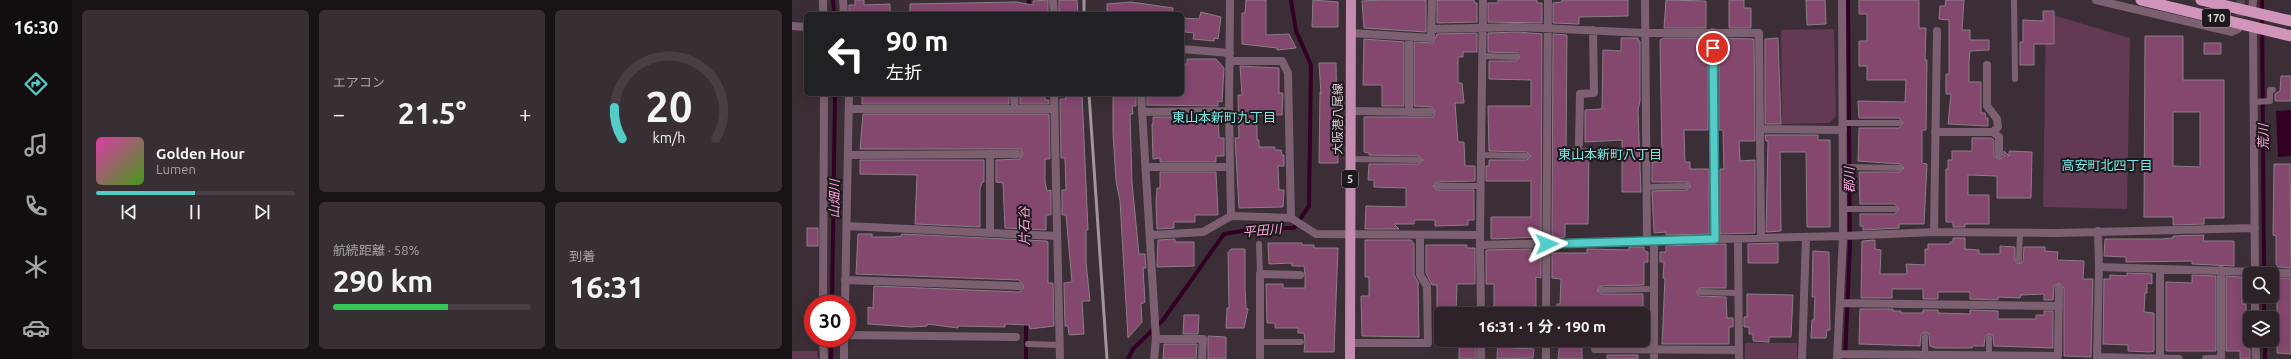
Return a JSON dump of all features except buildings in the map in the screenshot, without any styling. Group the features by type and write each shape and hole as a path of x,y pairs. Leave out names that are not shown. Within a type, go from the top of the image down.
{"highway":[{"name":"170","path":"2141,0 2291,36"},
{"name":"170","path":"2201,0 2291,22"}],"main road":[{"name":"大阪港八尾線","path":"1350,359 1351,0"}],"street":[{"path":"823,0 823,12"},
{"path":"843,0 844,12"},
{"path":"1053,0 1054,12"},
{"path":"1230,0 1229,111 1231,216"},
{"path":"1351,33 1431,38 1432,0"},
{"path":"1481,307 1480,235 1483,0"},
{"path":"1546,307 1548,0"},
{"path":"1645,0 1646,187 1654,290 1654,359"},
{"path":"1842,0 1845,236 1841,355 2058,358 2059,288"},
{"path":"2096,0 2232,32 2238,29"},
{"path":"2252,12 2253,0"},
{"path":"792,26 804,27"},
{"path":"1432,29 1483,27 1548,28 1645,33 1760,33 1761,238"},
{"path":"2253,27 2256,102 2256,267"},
{"path":"1579,144 1580,94 1594,94 1593,30"},
{"path":"1934,232 1937,31"},
{"path":"1713,32 1715,239"},
{"path":"1409,37 1409,112"},
{"path":"1184,49 1230,57 1282,61 1288,73 1296,221"},
{"path":"1987,65 1987,106 1997,119 1998,127 1993,132"},
{"path":"823,295 824,96"},
{"path":"845,295 849,96"},
{"path":"1014,96 1015,109"},
{"path":"1054,96 1060,359"},
{"path":"1141,96 1151,235 1156,336 1154,359"},
{"path":"850,109 1054,109"},
{"path":"1142,112 1229,111"},
{"path":"1350,111 1430,112"},
{"path":"1760,129 1843,125"},
{"path":"1935,132 1993,132 1999,137 1999,154"},
{"path":"990,154 990,233"},
{"path":"849,155 1018,154"},
{"path":"1146,167 1230,167"},
{"path":"1151,235 1203,232 1231,216 1296,221 1316,234 1480,235"},
{"path":"847,226 1056,236"},
{"path":"1480,245 1856,236 1934,232 2020,233 2255,228"},
{"path":"2098,231 2099,267 2097,358 2179,359"},
{"path":"1350,343 1428,343 1427,286 1420,275 1420,235"},
{"path":"1802,359 1806,237"},
{"path":"1738,239 1739,359"},
{"path":"2099,267 2243,271"},
{"path":"2160,269 2160,359"},
{"path":"2206,359 2221,359 2221,270"},
{"path":"2279,272 2291,273"},
{"path":"1260,359 1260,274 1300,275"},
{"path":"846,280 1019,286"},
{"path":"1842,303 2058,306"},
{"path":"856,335 1016,337"},
{"path":"1156,336 1203,339 1202,359"},
{"path":"823,347 824,359"},
{"path":"844,347 844,359"},
{"path":"1481,347 1481,359"},
{"path":"1546,347 1546,359"},
{"path":"2255,347 2256,359"},
{"path":"1595,350 1739,350"}],"lane":[{"path":"2014,0 2015,79"},
{"path":"1482,56 1516,57"},
{"path":"2256,102 2270,101 2270,90 2274,90"},
{"path":"1843,125 1860,123 1899,123"},
{"path":"1481,155 1527,156"},
{"path":"1350,159 1419,160"},
{"path":"1845,167 1900,168"},
{"path":"1437,186 1481,186"},
{"path":"1646,187 1687,186"},
{"path":"1845,209 1895,209"},
{"path":"2019,260 2020,233"},
{"path":"1259,244 1260,274"},
{"path":"1601,290 1654,290"},
{"path":"1700,292 1738,293"},
{"path":"1925,336 1925,357"},
{"path":"1989,338 1989,357"},
{"path":"1260,342 1301,342"},
{"path":"1028,344 1059,345"}],"shaded area":[{"path":"2046,13 2130,38 2127,209 2043,207"},
{"path":"1834,29 1836,116 1829,123 1782,124 1781,30"},
{"path":"2291,110 2291,156 2278,157 2276,111"},
{"path":"1745,343 1797,343 1797,359 1745,359"},
{"path":"792,351 817,351 818,359 792,359"}],"waterway":[{"name":"山畑川","path":"833,0 834,12"},
{"name":"片石谷","path":"1028,12 1029,0"},
{"name":"平田川","path":"1128,359 1133,349 1163,320 1224,234 1260,228 1294,228 1309,206 1311,65 1296,31 1291,0"},
{"name":"郡川","path":"1845,359 1850,245 1848,0"},
{"name":"荒川","path":"2262,0 2264,267"},
{"name":"山畑川","path":"832,295 835,96"},
{"name":"荒川","path":"2264,303 2264,311"},
{"name":"片石谷","path":"1026,320 1026,359"},
{"name":"山畑川","path":"831,347 831,359"},
{"name":"荒川","path":"2265,347 2265,359"}],"tunnel":[{"path":"2238,28 2241,0"}],"railway":[{"path":"1084,0 1084,12"},
{"path":"1089,96 1107,359"}],"district":[{"name":"東山本新町九丁目","path":"1224,117"},
{"name":"東山本新町八丁目","path":"1610,154"},
{"name":"高安町北四丁目","path":"2107,165"}],"route":[{"path":"1547,244 1715,239 1713,48"}]}
